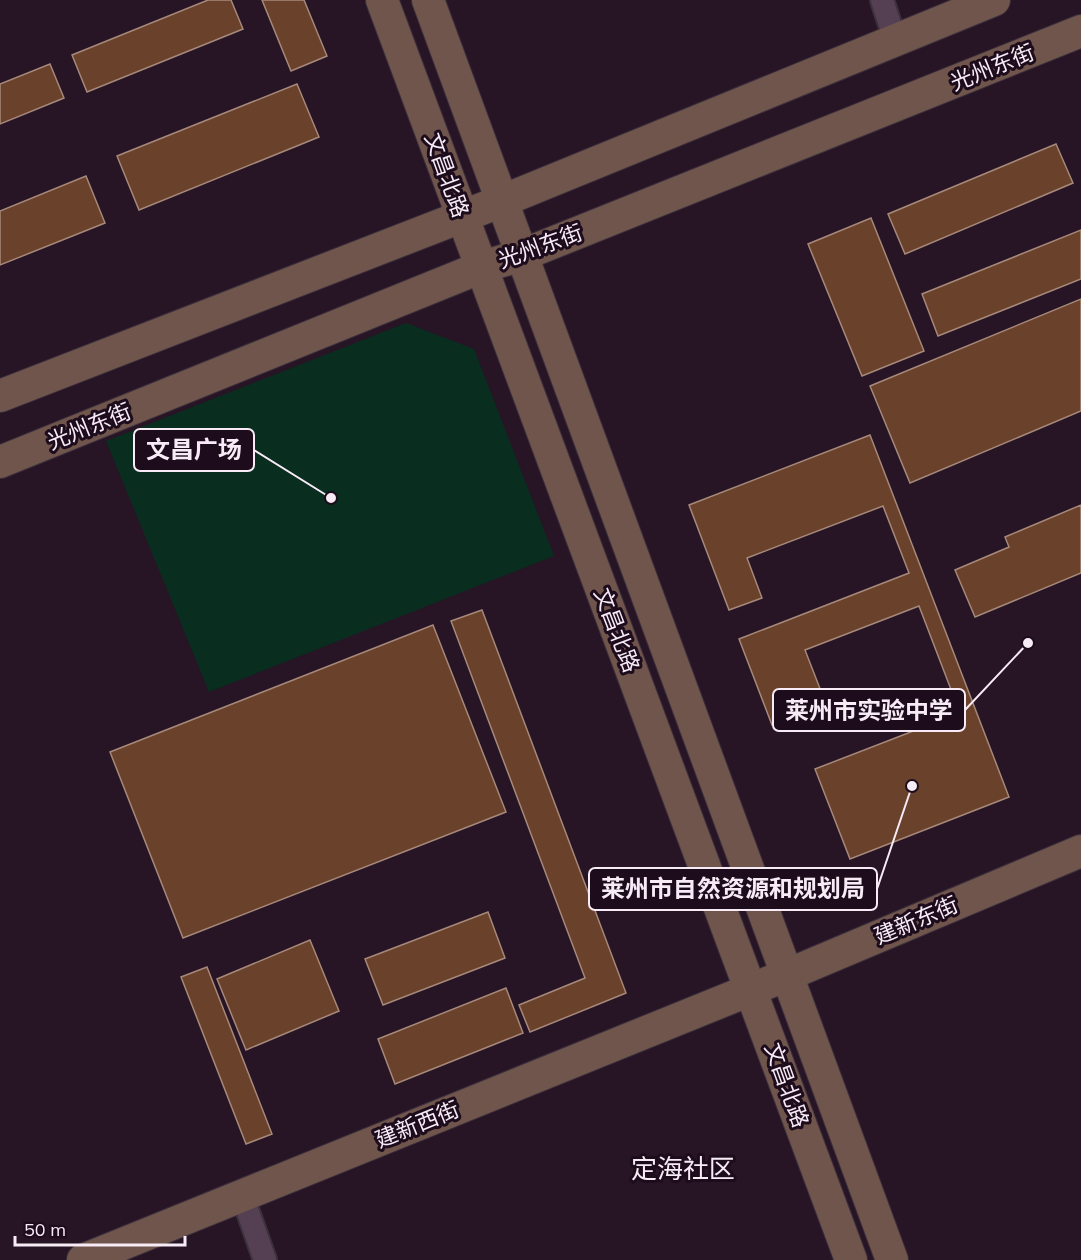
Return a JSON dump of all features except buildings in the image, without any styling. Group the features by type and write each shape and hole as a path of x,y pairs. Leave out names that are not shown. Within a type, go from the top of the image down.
{"main road":[{"name":"文昌北路","path":"382,0 752,988 851,1260"},
{"name":"文昌北路","path":"428,0 892,1260"},
{"path":"0,396 502,201 994,0"},
{"name":"光州东街","path":"0,462 482,267 522,255 1081,31"},
{"name":"建新东街","path":"752,988 1081,851"},
{"name":"建新西街","path":"83,1260 752,988"}],"street":[{"path":"882,0 895,40"},
{"path":"242,1195 265,1260"}],"green space":[{"path":"406,323 474,349 554,556 209,692 106,441"}],"place":[{"name":"文昌广场","path":"331,498"},
{"name":"莱州市实验中学","path":"1028,643"},
{"name":"莱州市自然资源和规划局","path":"912,786"}],"district":[{"name":"定海社区","path":"683,1168"}]}
